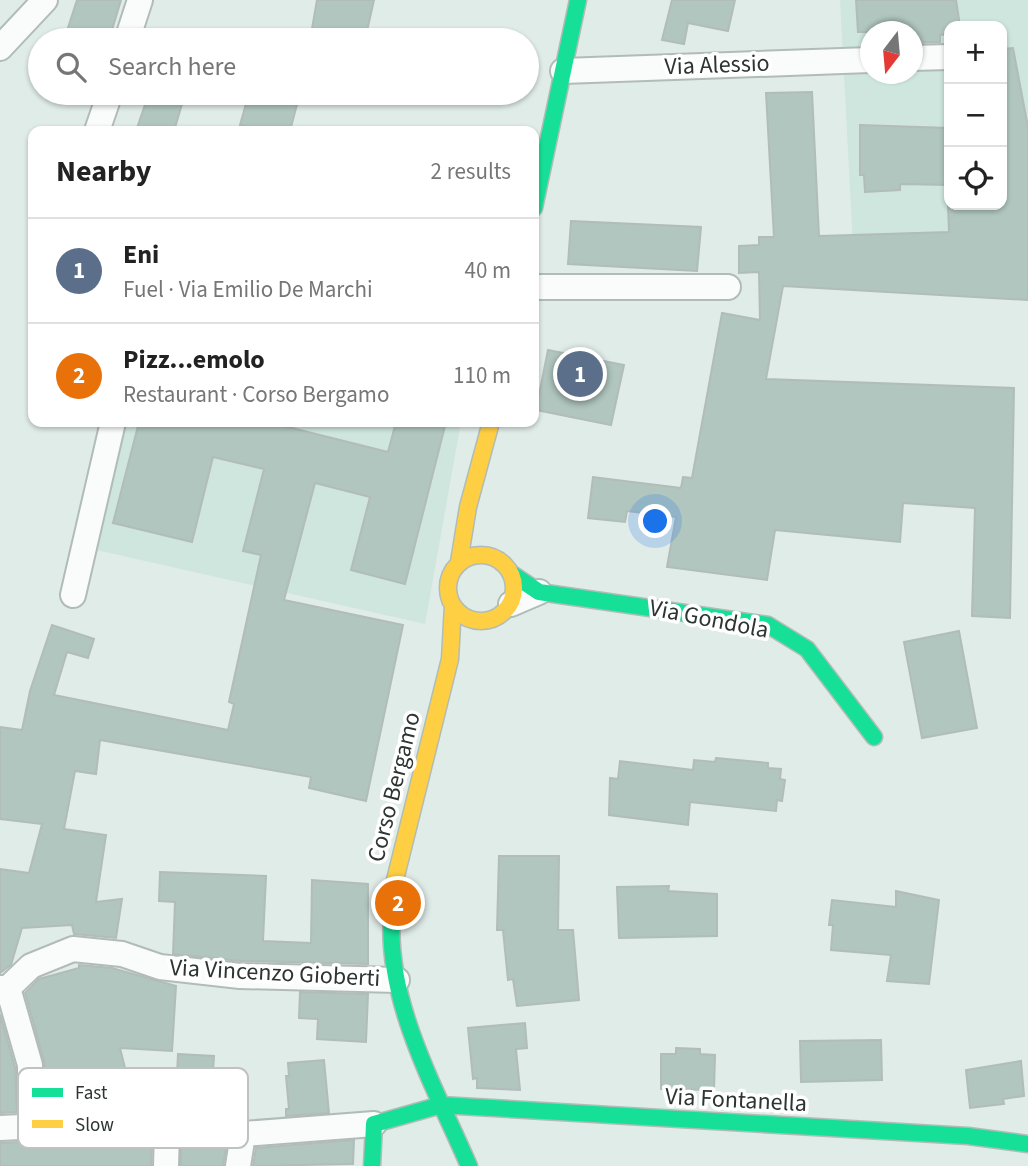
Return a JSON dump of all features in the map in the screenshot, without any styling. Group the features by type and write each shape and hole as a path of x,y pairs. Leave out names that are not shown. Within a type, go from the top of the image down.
{"main road":[{"path":"539,184 578,0"},
{"path":"490,427 468,506 459,562 448,582 453,605 469,619 491,620"},
{"path":"484,454 484,519"},
{"path":"450,659 511,604 515,584 512,574 489,549 459,562"},
{"name":"Via Gondola","path":"512,574 539,592 768,625 807,649 874,737"},
{"name":"Corso Bergamo","path":"453,605 450,659 395,880 391,928 401,1005 469,1166"},
{"name":"Via Fontanella","path":"374,1124 441,1105 968,1136 1028,1144"},
{"path":"372,1166 374,1124"}],"street":[{"path":"0,48 45,0"},
{"path":"131,28 140,0"},
{"path":"923,58 944,57"},
{"name":"Via Alessio","path":"563,71 860,60"},
{"path":"99,126 106,105"},
{"path":"539,287 728,287"},
{"path":"72,595 112,427"},
{"path":"511,604 539,592"},
{"name":"Via Vincenzo Gioberti","path":"4,988 31,966 73,949 122,954 160,967 240,976 397,980"},
{"path":"4,988 30,1068"},
{"path":"248,1134 374,1124"},
{"path":"0,1128 18,1127"},
{"path":"166,1148 166,1166"},
{"path":"238,1166 241,1148"}],"shaded area":[{"path":"840,0 1028,0 1028,297 855,283"},
{"path":"123,427 460,427 425,624 92,549"}],"building":[{"path":"77,0 121,0 113,28 68,28"},
{"path":"317,0 374,0 368,28 312,28"},
{"path":"672,0 735,0 728,31 688,23 684,44 662,40"},
{"path":"856,0 956,0 959,21 944,21 944,35 940,35 940,42 923,43 923,21 860,21 858,32"},
{"path":"1013,48 1028,127 1028,300 783,286 766,379 1014,388 1010,618 972,616 975,508 903,503 900,542 775,530 767,580 667,567 676,517 627,511 625,522 588,518 593,477 681,488 683,477 692,478 722,313 760,320 759,272 739,273 739,246 759,245 759,237 774,237 766,93 812,92 819,236 949,232 948,210 1007,210 1007,49"},
{"path":"145,105 182,105 175,126 138,126"},
{"path":"246,105 297,105 291,126 240,125"},
{"path":"860,125 944,128 944,185 900,184 900,190 865,192 864,175 860,175"},
{"path":"571,221 701,227 697,271 568,264"},
{"path":"548,350 624,365 611,425 539,411 539,395"},
{"path":"138,427 288,427 388,452 395,427 445,427 405,584 351,570 370,497 315,483 284,600 403,625 366,801 309,788 311,777 100,740 96,774 75,771 64,829 106,835 96,902 122,899 116,938 74,934 72,925 22,928 11,965 0,973 0,869 29,873 42,824 0,819 0,727 22,730 30,691 52,625 94,639 88,658 67,652 54,695 228,730 234,704 229,702 261,555 243,551 264,469 213,457 192,542 113,523"},
{"path":"959,631 977,728 922,738 904,642"},
{"path":"716,758 768,763 768,768 781,769 780,779 785,780 782,801 777,800 776,811 690,802 688,825 609,815 610,778 618,779 620,761 693,770 694,760 715,762"},
{"path":"499,856 559,856 558,930 573,930 579,1000 517,1006 513,979 508,980 503,930 497,930"},
{"path":"160,872 266,876 263,941 311,943 312,880 368,884 368,964 241,961 173,954 175,902 159,901"},
{"path":"669,886 668,891 717,894 717,936 619,938 617,887"},
{"path":"896,891 939,900 929,984 887,981 891,955 831,950 833,925 829,925 832,900 896,907"},
{"path":"79,965 112,968 176,986 172,1051 120,1048 125,1068 45,1068 25,993 39,979 79,968"},
{"path":"300,992 368,994 366,1042 317,1039 318,1019 299,1018"},
{"path":"0,1014 15,1067 17,1112 0,1113"},
{"path":"525,1023 527,1048 516,1049 520,1090 477,1088 477,1078 473,1079 468,1028"},
{"path":"881,1040 882,1080 801,1082 800,1041"},
{"path":"676,1048 700,1049 700,1054 715,1055 714,1090 661,1089 661,1054 676,1054"},
{"path":"178,1054 214,1056 213,1068 177,1068"},
{"path":"324,1060 329,1113 286,1116 286,1109 289,1109 286,1076 289,1076 288,1063"},
{"path":"1021,1061 1024,1096 1003,1099 1004,1104 970,1108 966,1070"},
{"path":"354,1140 353,1164 253,1166 256,1148"},
{"path":"18,1142 18,1148 152,1148 151,1166 0,1166 0,1143"},
{"path":"181,1148 226,1148 223,1166 181,1166"}],"traffic: fast":[{"path":"539,184 578,0"},
{"path":"512,574 539,592 768,625 807,649 874,737"},
{"path":"392,913 396,979 404,1011 415,1043 469,1166"},
{"path":"372,1166 374,1124 441,1105 968,1136 1028,1144"}],"traffic: slow":[{"path":"459,562 468,507 490,427"},
{"path":"475,555 487,555 499,560 509,570 514,588 512,601 499,616 487,621 475,621 463,616 453,606 448,594 448,582 453,570 463,560 475,555"},
{"path":"392,913 395,880 450,659 453,605"}],"place":[{"name":"Eni","path":"580,374"},
{"name":"Pizz...emolo","path":"398,903"}]}
